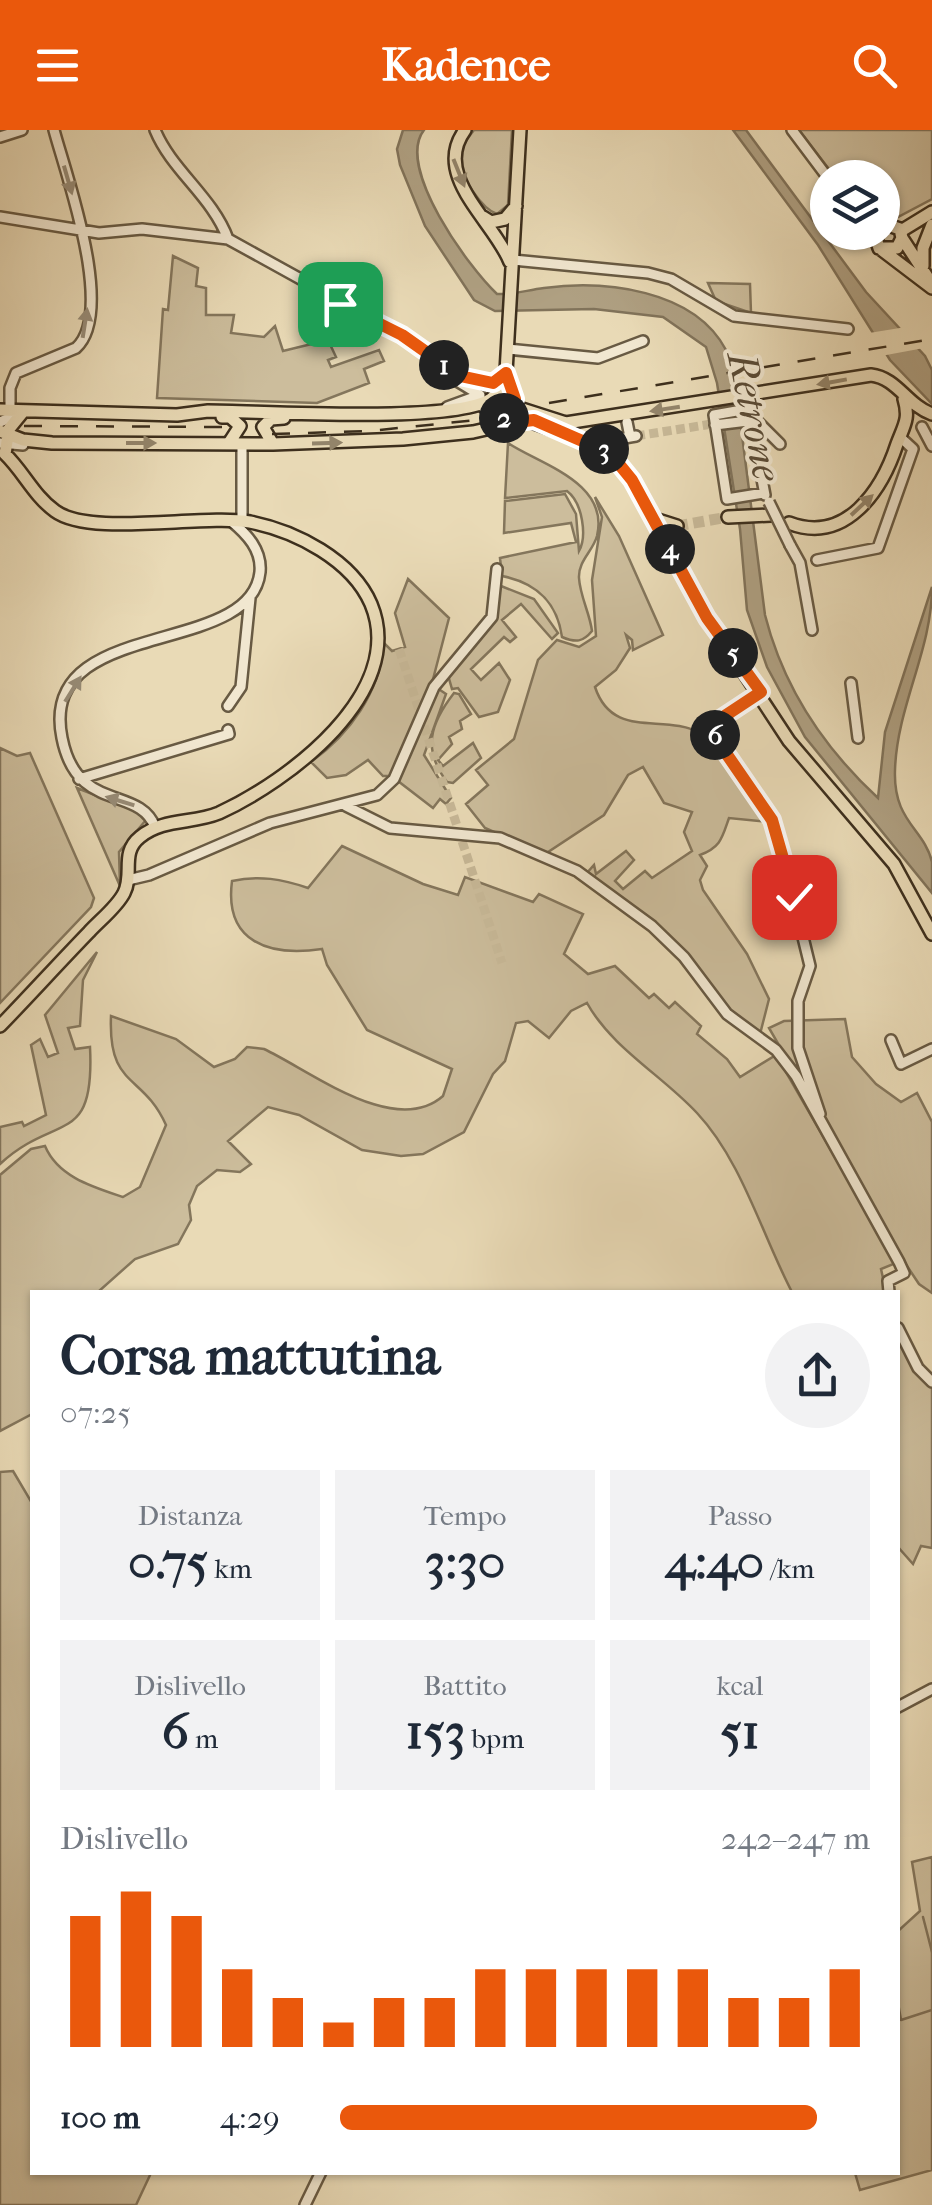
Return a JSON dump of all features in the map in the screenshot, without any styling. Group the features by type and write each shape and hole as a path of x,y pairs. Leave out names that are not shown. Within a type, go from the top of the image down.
{"main road":[{"path":"465,130 456,144 453,164 480,215 506,252 512,269"},
{"path":"514,399 505,376 520,130"},
{"path":"480,215 498,222 516,206"},
{"path":"932,212 901,234 932,286"},
{"path":"923,270 922,248 932,225"},
{"path":"882,250 932,286"},
{"path":"273,444 263,427 271,419 444,408 514,399 557,422 716,419 871,374 887,378 929,420 901,435"},
{"path":"444,408 487,401 505,376"},
{"path":"789,523 802,527 835,524 860,509 882,483 908,418 902,394"},
{"path":"498,424 514,399"},
{"path":"0,1026 122,896 128,880 130,848 155,826 222,811 328,740 352,709 371,663 376,616 365,591 345,568 288,534 237,521 85,522 59,515 45,503 5,447 11,411 178,414 236,420 240,430 236,444"},
{"path":"178,414 344,414"},
{"path":"613,418 581,428 580,433 598,445 632,480 707,618 761,692 790,741 894,864 932,934"},
{"path":"5,447 52,443 273,444 403,439 473,432 521,420 534,420 598,445"},
{"path":"5,447 52,443"},
{"path":"730,517 765,508"},
{"path":"654,519 676,526 668,534 671,550"}],"street":[{"path":"0,137 22,130"},
{"path":"0,422 11,411 10,388 16,373 81,344 91,262 54,130"},
{"path":"155,130 162,147 217,214 228,240"},
{"path":"792,130 814,160"},
{"path":"0,217 83,230 162,230 228,240 402,335 443,365 472,380 505,376"},
{"path":"512,269 648,273 671,279 734,316 848,329"},
{"path":"507,349 598,358 643,341"},
{"path":"443,365 452,378 480,394 478,399 444,408"},
{"path":"746,410 716,419 729,499 765,508"},
{"path":"746,410 780,444"},
{"path":"746,410 765,508 790,545 809,561 812,630"},
{"path":"929,420 932,446"},
{"path":"613,440 633,436 627,422"},
{"path":"809,561 878,548 913,448 901,435"},
{"path":"228,706 241,687 250,598 261,568 255,544 237,521 236,444"},
{"path":"128,880 270,823 377,795 394,779 434,686 492,617 497,569"},
{"path":"155,826 143,808 89,790 79,779 61,736 64,702 75,679 112,653 224,616 250,598"},
{"path":"851,683 853,727 858,738"},
{"path":"761,692 708,727 772,820 780,844 810,966 798,1001 798,1048 823,1126"},
{"path":"79,779 229,734 228,730"},
{"path":"346,806 390,828 500,838 594,882 660,934 726,1014 776,1050 796,1076 904,1272 888,1281 889,1290"},
{"path":"891,1040 901,1064 932,1049"},
{"path":"900,1332 918,1368 932,1382"},
{"path":"900,1705 932,1689"},
{"path":"305,2205 320,2175"}],"shaded area":[{"name":"Retrone","path":"403,130 424,130 418,147 419,168 427,191 454,240 497,294 568,286 646,293 692,313 711,329 726,350 736,388 765,615 773,641 794,691 823,737 878,798 885,732 932,587 926,633 902,723 895,770 899,802 932,862 932,893 805,737 767,667 747,610 740,529 717,383 706,347 663,317 594,309 495,311 474,300 425,226 400,165 397,149"},
{"path":"474,130 512,130 508,205 497,214 479,199 461,167 461,152"},
{"path":"733,130 746,130 810,216 810,234"},
{"path":"799,130 932,130 932,199 900,216 900,160 822,160"},
{"path":"821,250 835,250 866,292 925,356 932,370 932,404 890,360"},
{"path":"173,256 198,268 196,286 206,288 206,315 234,315 231,333 264,337 275,326 283,351 328,340 336,357 328,360 331,367 379,350 384,361 364,369 369,383 317,403 157,398 163,309 168,310"},
{"path":"708,283 750,284 751,313 716,301"},
{"path":"508,443 569,477 593,502 598,517 597,536 579,578 592,631 582,639 562,637 555,614 543,596 502,576 500,558 576,542 571,523 504,533 505,501 565,494 576,514 579,551 583,537 580,512 567,491 505,498"},
{"path":"595,497 619,536 663,635 633,650 632,640 626,635 630,648 616,670 595,687 603,704 627,720 672,725 702,734 727,761 769,822 729,818 720,841 700,855 707,866 700,880 703,890 747,954 769,999 759,1038 726,1007 668,935 586,874 594,865 596,874 626,851 634,860 615,881 623,889 645,871 652,878 692,851 684,832 692,812 664,803 643,767 628,775 604,815 545,854 485,828 466,804 488,785 476,770 514,739 538,660 557,640 579,647 596,636 592,580 602,517"},
{"path":"408,579 449,618 432,683 390,776 383,776 368,760 346,775 327,778 311,762 361,710 376,678 384,643 392,651 405,647 395,613"},
{"path":"501,586 534,599 558,633 552,639 521,604 502,620 516,637 510,642 504,637 471,669 481,680 499,663 510,680 498,712 479,717 458,688 452,689 448,675 491,626"},
{"path":"437,688 446,694 424,755 451,798 446,804 440,799 433,808 398,781"},
{"path":"454,693 459,694 471,714 460,721 462,729 449,737 452,744 438,760 443,766 473,743 481,758 453,783 447,782 439,770 432,737 439,715"},
{"path":"0,748 17,756 30,753 94,898 91,907 0,1003"},
{"path":"77,788 141,813 146,820 119,852 120,886"},
{"path":"342,846 423,884 458,895 465,877 533,902 539,894 583,914 564,954 588,974 615,966 649,998 654,994 669,1008 675,1002 701,1026 697,1034 727,1059 740,1077 776,1055 896,1263 881,1269 886,1290 791,1290 739,1176 713,1132 684,1099 610,1034 587,1003 571,1011 549,1038 528,1021 516,1023 505,1061 493,1074 464,1132 423,1154 401,1156 362,1150 299,1115 268,1107 228,1141 251,1164 240,1172 217,1170 197,1186 189,1205 191,1220 178,1244 135,1259 100,1290 30,1290 30,1415 0,1431 0,1175 31,1149 45,1146 67,1173 123,1197 140,1187 166,1125 157,1108 121,1069 115,1056 111,1016 176,1039 214,1067 235,1059 247,1047 264,1049 329,1085 378,1105 423,1107 443,1096 452,1069 367,1030 327,965 322,949 268,947 254,941 235,918 232,881 270,879 308,888"},
{"path":"97,952 83,980 80,1026 68,1028 75,1049 90,1047 86,1101 68,1124 20,1148 0,1164 0,1127 22,1122 24,1126 46,1115 31,1045 40,1039 48,1057 58,1053 45,1015"},
{"path":"845,1019 852,1057 876,1084 901,1102 917,1093 932,1122 932,1293 919,1284 905,1263 769,1028 784,1021"},
{"path":"900,1343 932,1386 932,1548 921,1546 913,1564 900,1549"},
{"path":"13,1471 30,1500 30,2175 150,2175 136,2205 0,2205 0,1472"},
{"path":"932,1857 932,2170 860,2190 856,2175 900,2175 900,1929 920,1911 912,1862"}],"pier":[{"path":"906,327 924,348 881,356 869,333"}],"waterway":[{"path":"923,1917 932,1952"},
{"path":"900,2014 901,2020 932,2010"}],"tunnel":[{"path":"636,436 712,424"},
{"path":"677,526 728,517"},
{"path":"399,649 502,963"}],"railway":[{"path":"549,403 932,339"},
{"path":"272,434 370,431 476,420"},
{"path":"24,426 228,427"}],"route":[{"path":"340,304 402,335 464,377 493,383 503,380 506,373 515,399 512,410 498,424 534,420 598,445 610,453 632,480 707,618 761,692 708,727 772,820 794,897"}]}
